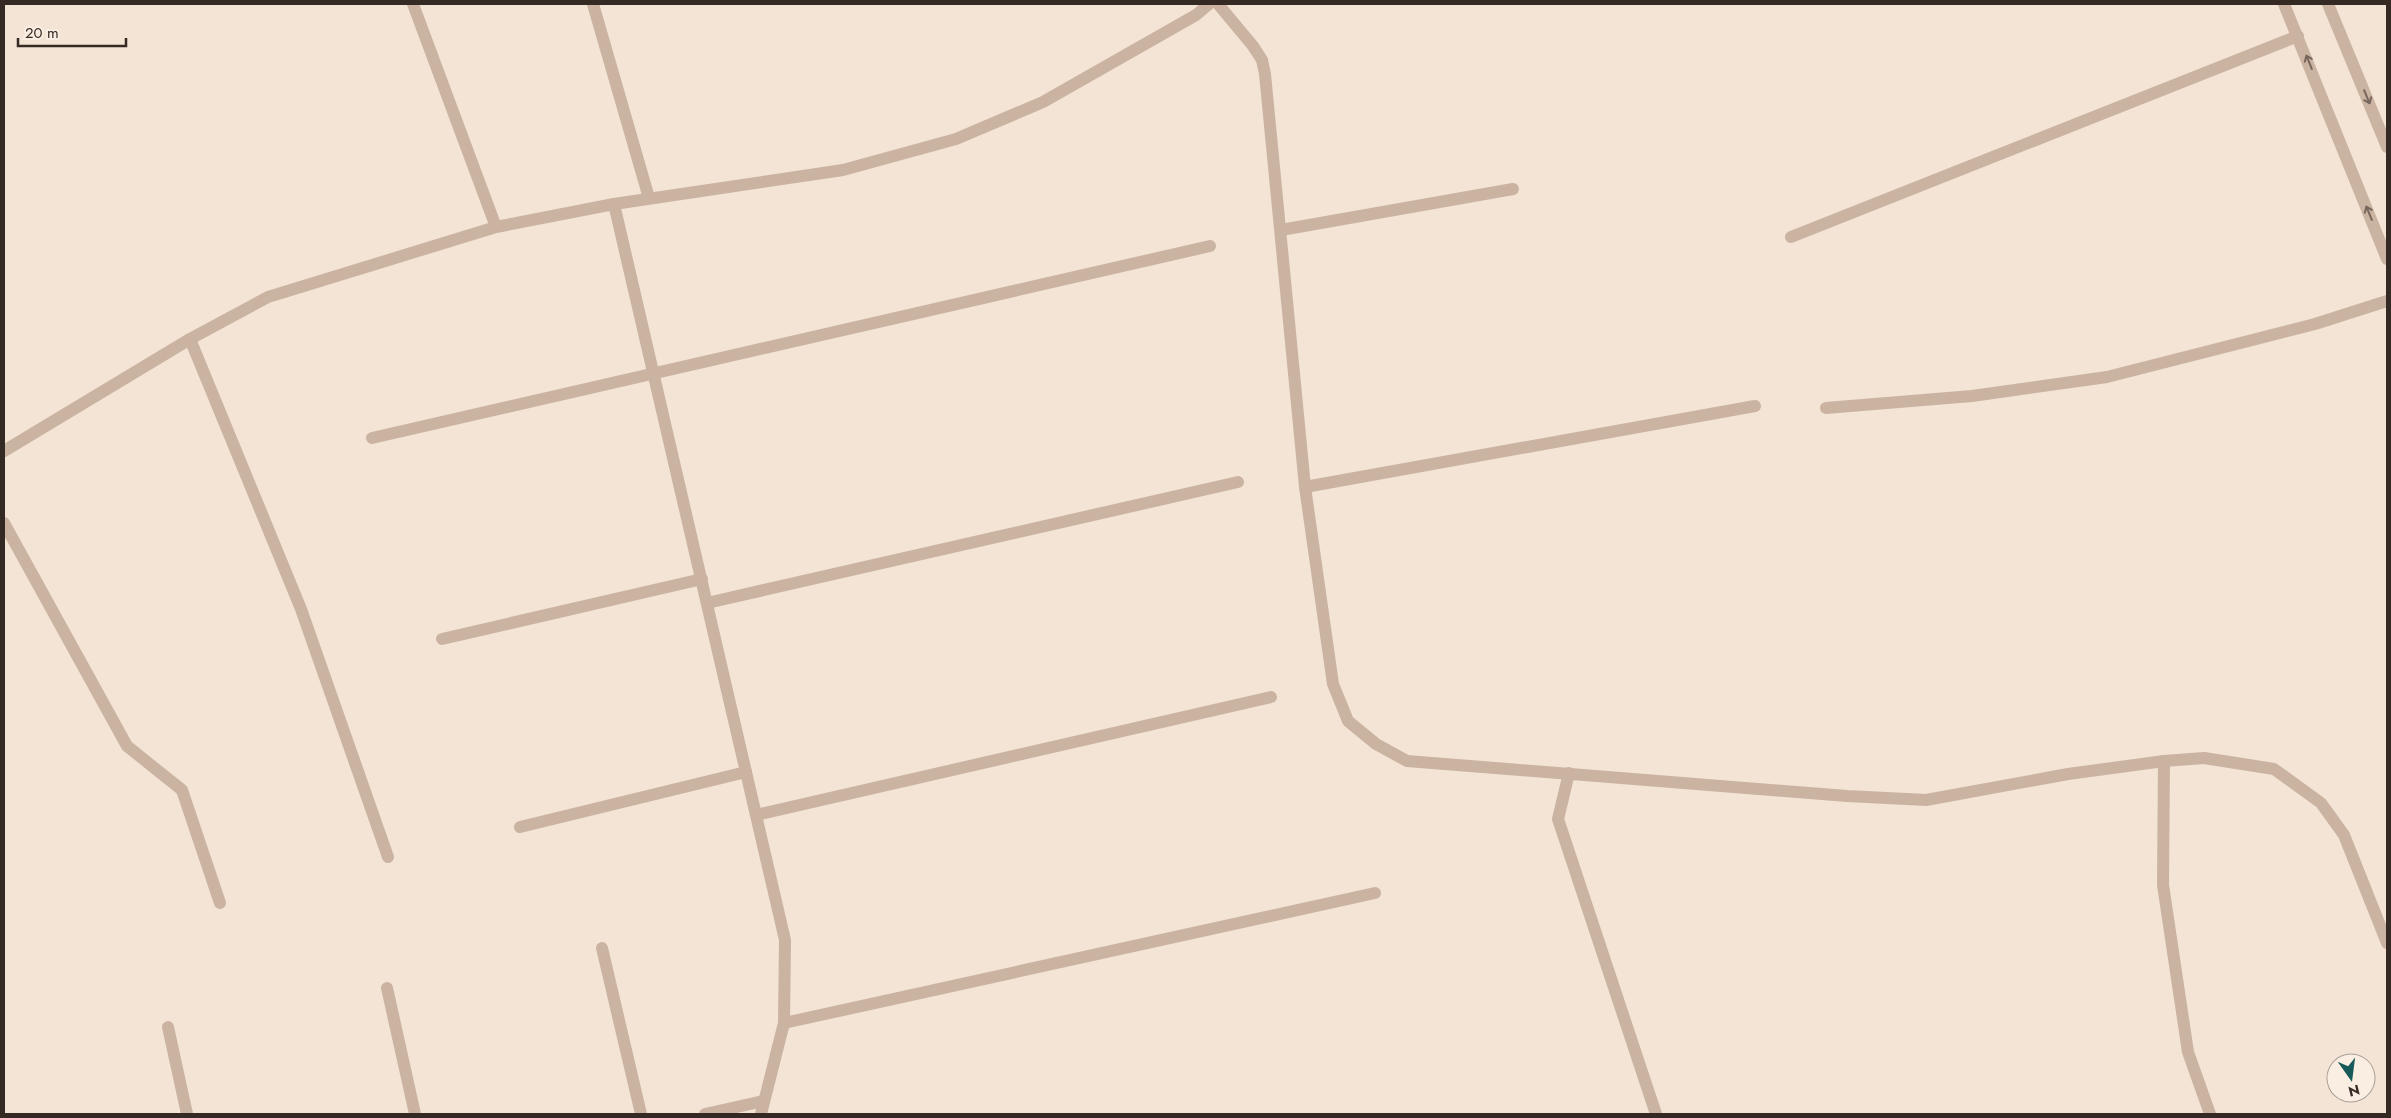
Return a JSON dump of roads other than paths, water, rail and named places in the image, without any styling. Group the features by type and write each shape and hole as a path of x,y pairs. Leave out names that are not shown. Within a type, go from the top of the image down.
{"street":[{"path":"413,4 496,227"},
{"path":"592,4 649,198"},
{"path":"4,451 190,339 268,298 496,227 649,198 843,170 956,140 1044,102 1194,9 1209,4"},
{"path":"1218,4 1262,60 1281,230 1305,488 1333,684 1348,721 1376,744 1407,761 1837,796 1926,800 2068,774 2164,761 2204,758 2274,769 2321,803 2344,835 2387,943"},
{"path":"2284,4 2387,258"},
{"path":"2328,4 2383,125 2387,147"},
{"path":"1791,237 2298,36"},
{"path":"1281,230 1513,188"},
{"path":"614,204 784,940 784,1023 761,1114"},
{"path":"372,438 1210,246"},
{"path":"1826,408 1972,396 2107,377 2315,324 2387,302"},
{"path":"190,339 301,610 388,857"},
{"path":"1305,488 1755,406"},
{"path":"707,603 1238,482"},
{"path":"4,523 127,746 182,790 220,903"},
{"path":"442,639 702,579"},
{"path":"756,815 1271,697"},
{"path":"2164,761 2164,885 2188,1052 2210,1114"},
{"path":"520,827 746,772"},
{"path":"1569,773 1558,819 1656,1114"},
{"path":"784,1023 1375,892"},
{"path":"602,948 642,1114"},
{"path":"387,988 415,1114"},
{"path":"168,1027 187,1114"},
{"path":"705,1114 763,1101"}]}
